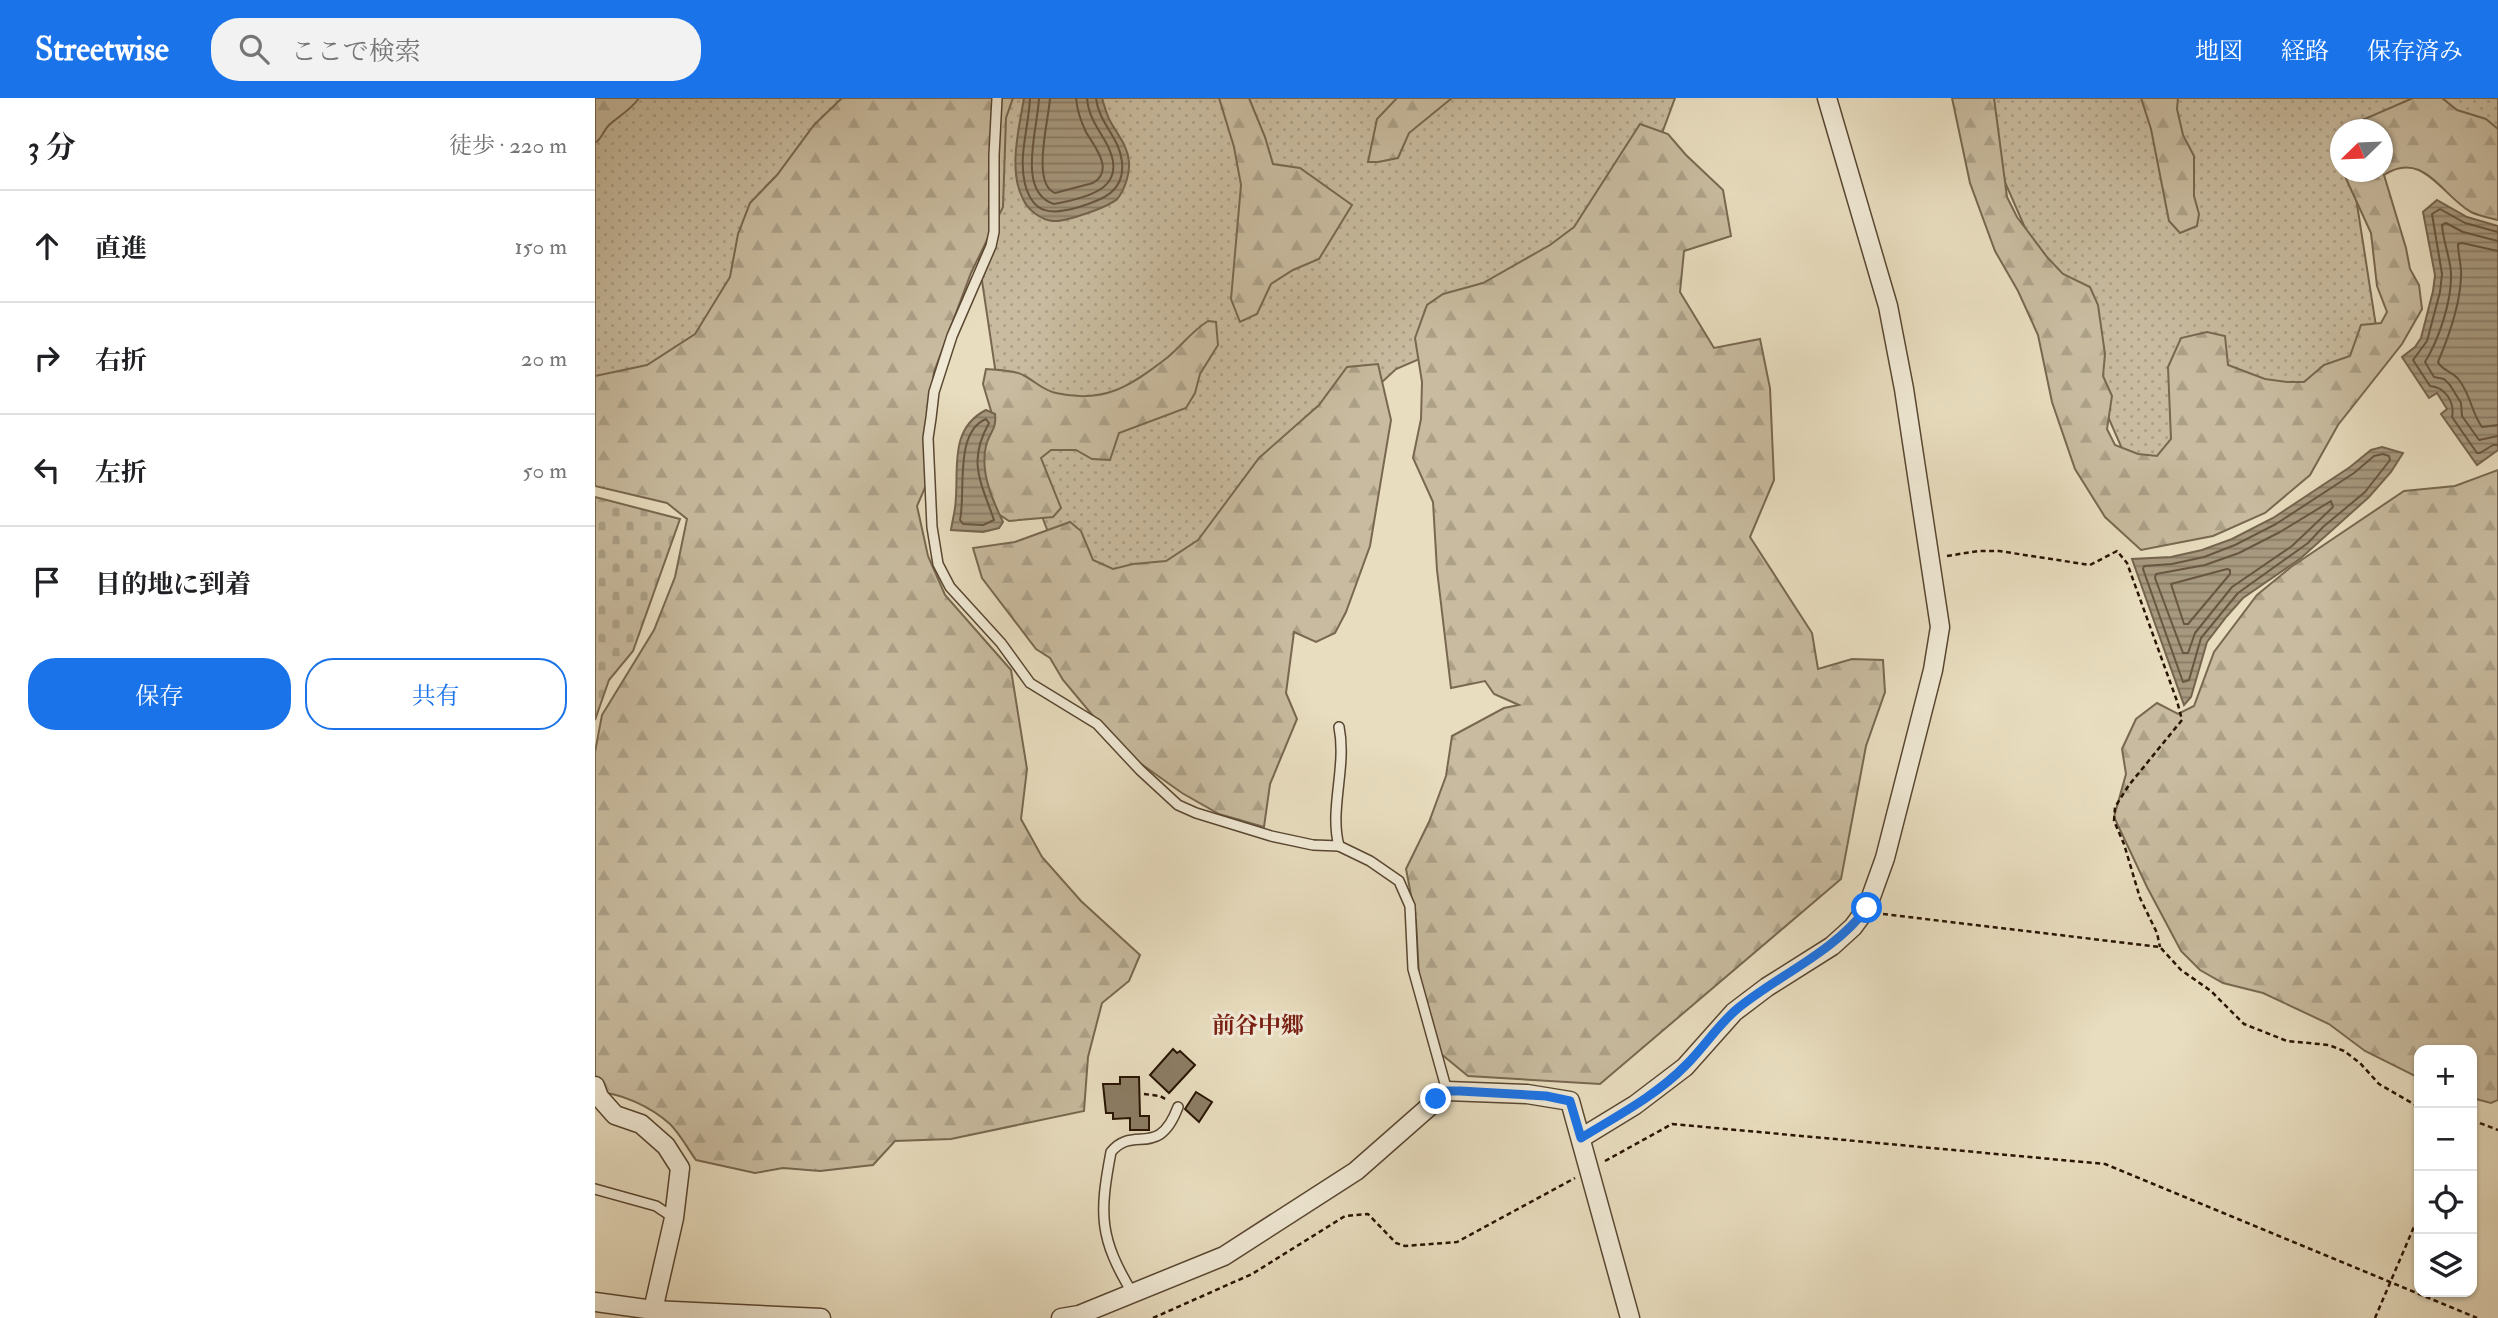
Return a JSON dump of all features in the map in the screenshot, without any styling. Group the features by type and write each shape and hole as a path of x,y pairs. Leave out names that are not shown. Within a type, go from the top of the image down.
{"street":[{"path":"1581,1138 1635,1105 1685,1067 1734,1012 1766,986 1832,946 1853,927 1867,908 1885,858 1933,670 1940,626 1904,389 1888,306 1827,98"},
{"path":"595,1086 599,1097 615,1115 641,1124 666,1146 680,1168 674,1218 653,1310"},
{"path":"1061,1318 1079,1315 1224,1256 1356,1171 1447,1091 1527,1094 1570,1101 1630,1318"},
{"path":"595,1302 653,1310 821,1318"}],"lane":[{"path":"997,98 993,239 952,336 930,418 930,502 939,564 950,587 1001,643 1030,683 1097,724 1140,770 1178,805 1271,836 1313,845 1339,846 1390,873 1399,881 1410,906 1413,969 1447,1091"},
{"path":"1339,727 1343,747 1335,832 1339,846"},
{"path":"1133,1294 1110,1251 1102,1219 1111,1152 1118,1143 1127,1139 1142,1141 1157,1138 1178,1107"},
{"path":"595,1189 656,1206 674,1218"}],"path":[{"path":"1931,559 1978,551 1999,551 2090,565 2117,551 2127,563 2182,720 2129,785 2115,807 2115,821 2140,898 2157,933 2160,947 2181,970 2211,991 2244,1024 2287,1041 2329,1045 2344,1051 2360,1063 2379,1084 2414,1104"},
{"path":"1867,908 1890,916 2160,947"},
{"path":"1144,1094 1160,1096 1178,1107"},
{"path":"2477,1122 2498,1130"},
{"path":"1153,1318 1252,1275 1345,1216 1368,1214 1396,1242 1405,1246 1457,1242 1672,1124 2105,1164 2477,1318"},
{"path":"2375,1318 2414,1227"}],"green space":[{"path":"595,98 1675,98 1609,277 1396,369 1189,562 1107,601 1056,552 1002,415 971,207 595,448"},
{"path":"595,98 639,98 609,125 595,143"},
{"path":"842,98 1013,98 1006,118 1003,207 971,273 934,372 925,440 930,476 917,506 928,556 945,595 1011,670 1027,769 1021,819 1042,857 1081,901 1140,955 1129,981 1102,1003 1088,1057 1084,1111 951,1139 895,1141 873,1165 820,1171 783,1168 755,1173 696,1160 674,1128 654,1112 625,1098 595,1092 595,752 602,715 654,630 675,577 687,519 667,503 595,486 595,376 647,365 695,334 730,277 738,234 750,203 777,175 814,125"},
{"path":"1219,98 1249,98 1273,164 1300,168 1352,205 1319,259 1293,270 1271,284 1257,314 1240,322 1231,299 1241,185 1234,147"},
{"path":"1397,98 1452,98 1409,133 1398,158 1368,162 1377,119"},
{"path":"1952,98 1994,98 2007,197 2017,217 2047,257 2063,274 2090,287 2098,305 2105,354 2103,376 2112,396 2107,429 2115,445 2138,454 2157,456 2171,439 2168,367 2181,338 2207,332 2225,336 2228,365 2265,379 2304,382 2324,365 2350,356 2361,325 2381,323 2387,312 2377,286 2371,233 2348,182 2386,182 2410,269 2419,285 2422,309 2402,344 2338,425 2310,475 2265,513 2213,536 2141,550 2105,517 2075,469 2052,402 2038,335 2018,291 1995,251 1970,183"},
{"path":"1968,98 2498,98 2498,213 2393,138 2393,119 2330,119 2330,182 2354,182 2378,339 2290,443 2127,460"},
{"path":"2141,98 2178,98 2177,109 2183,135 2194,156 2194,196 2199,214 2197,226 2180,233 2169,221 2151,129"},
{"path":"2413,98 2442,98 2457,110 2486,119 2498,129 2498,220 2471,212 2421,171 2398,168 2393,170 2393,119 2365,119"},
{"path":"1640,124 1668,134 1723,190 1731,236 1684,251 1680,292 1714,348 1760,339 1770,388 1774,480 1750,537 1812,633 1818,669 1852,659 1883,660 1885,692 1866,746 1841,879 1600,1084 1468,1076 1429,1044 1420,994 1416,921 1406,869 1429,822 1446,776 1452,736 1504,708 1519,705 1494,694 1485,681 1451,688 1437,570 1433,502 1413,458 1421,419 1422,382 1415,338 1427,305 1443,294 1483,283 1550,245 1574,227"},
{"path":"1208,321 1216,322 1218,345 1200,374 1195,393 1186,408 1119,433 1110,460 1092,459 1076,450 1051,450 1041,458 1061,508 1053,517 1009,521 994,511 979,465 983,441 994,421 983,384 986,369 1019,373 1056,393 1073,396 1103,394 1142,376"},
{"path":"1378,364 1391,420 1370,546 1346,612 1335,633 1316,642 1294,632 1286,693 1297,719 1270,784 1264,827 1219,814 1182,793 1137,761 1109,735 1063,680 1050,658 1036,649 982,578 973,548 1015,542 1070,522 1081,531 1093,560 1113,569 1166,561 1198,540 1259,458 1319,405 1347,367"},
{"path":"2498,470 2498,1100 2491,1103 2477,1099 2477,1045 2414,1045 2414,1076 2365,1051 2329,1024 2263,993 2223,983 2200,970 2181,951 2114,817 2126,774 2122,749 2136,719 2157,703 2178,714 2194,706 2214,652 2257,595 2291,567 2404,491 2455,486"},
{"path":"595,497 680,519 633,651 609,680 595,720"}],"water":[{"path":"1024,98 1102,98 1109,119 1128,156 1128,176 1118,198 1077,217 1059,221 1044,219 1028,207 1019,188 1015,163"},
{"path":"2437,200 2467,217 2498,226 2498,450 2477,465 2441,414 2447,409 2437,393 2429,398 2402,357 2415,347 2421,338 2433,291 2435,275 2423,212"},
{"path":"986,410 995,414 995,419 986,446 986,475 991,495 1003,522 999,528 983,532 951,530 960,440 974,418"},
{"path":"2382,447 2403,453 2391,472 2369,497 2301,558 2243,598 2227,616 2207,642 2191,697 2184,705 2132,559 2171,557 2232,539 2273,518 2371,450"}],"building":[{"path":"1173,1049 1177,1053 1180,1051 1195,1065 1169,1093 1150,1075"},
{"path":"1120,1077 1139,1077 1140,1116 1149,1116 1149,1130 1130,1130 1130,1118 1113,1119 1113,1113 1106,1113 1103,1084 1120,1084"},
{"path":"1196,1092 1212,1102 1199,1122 1185,1109"}],"district":[{"name":"前谷中郷","path":"1258,1025"}],"route":[{"path":"1436,1099 1447,1091 1460,1091 1546,1096 1570,1101 1581,1138 1635,1105 1685,1067 1734,1012 1766,986 1832,946 1853,927 1867,908"}]}
